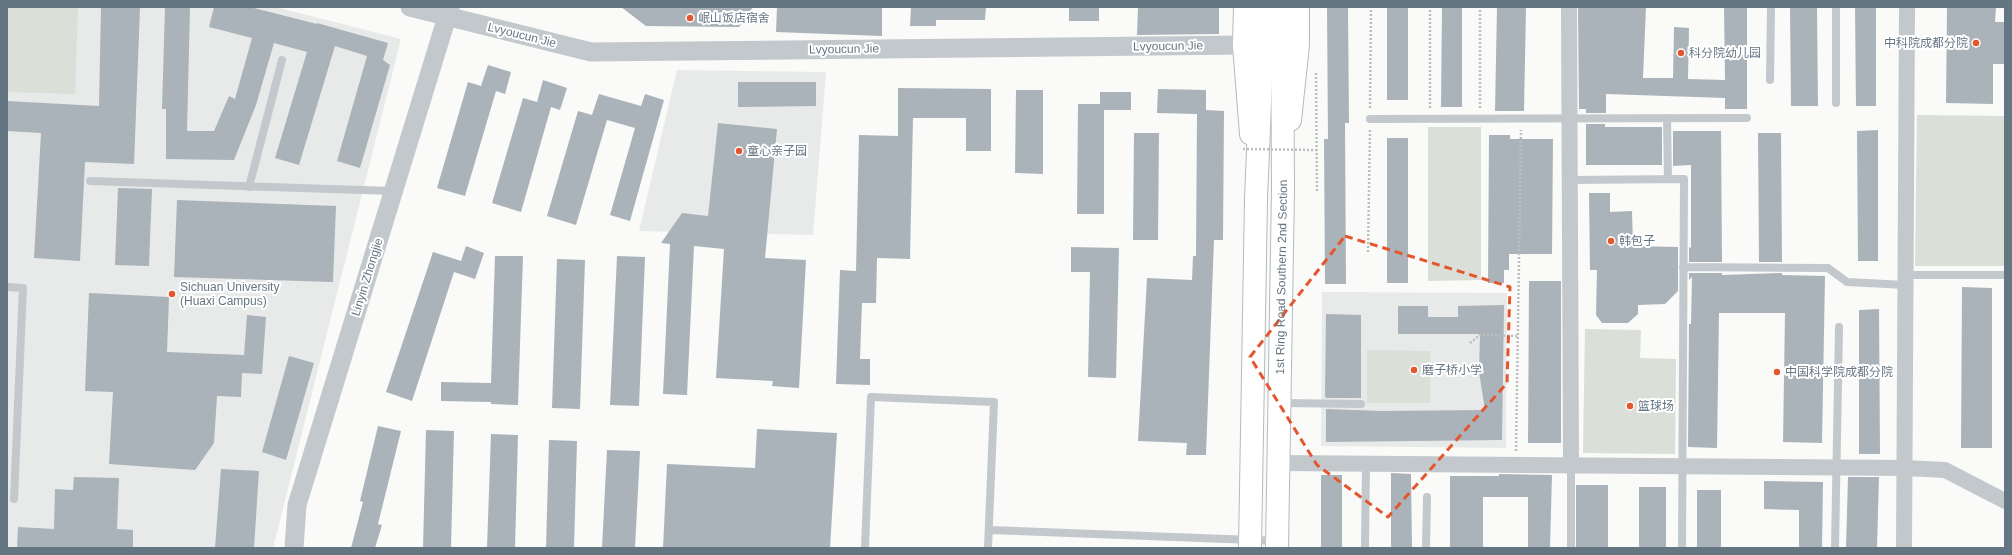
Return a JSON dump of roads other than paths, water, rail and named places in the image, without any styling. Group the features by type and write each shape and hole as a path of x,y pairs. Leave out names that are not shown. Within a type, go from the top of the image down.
{"main road":[{"path":"1245,7 1244,45 1256,199"},
{"path":"1250,544 1256,199 1264,7"},
{"path":"1282,7 1283,189"},
{"name":"1st Ring Road Southern 2nd Section","path":"1277,545 1283,189 1298,45 1298,7"}],"street":[{"name":"Lvyoucun Jie","path":"410,7 449,11 591,52 1244,45"},
{"path":"1569,7 1571,464"},
{"path":"1904,548 1907,7"},
{"name":"Linyin Zhongjie","path":"294,548 297,505 449,11"},
{"path":"1278,463 1683,465 1905,468 1945,470 2005,501"}],"lane":[{"path":"1770,80 1771,7"},
{"path":"1836,7 1836,103"},
{"path":"249,187 282,60"},
{"path":"1370,119 1570,117 1747,118"},
{"path":"1667,118 1668,179"},
{"path":"1570,180 1684,179 1682,548"},
{"path":"90,181 394,191"},
{"path":"1683,267 1828,268 1847,282 2005,275"},
{"path":"7,287 23,288 14,499"},
{"path":"1835,548 1839,327"},
{"path":"865,548 871,397 994,402 988,548"},
{"path":"1279,403 1361,404"},
{"path":"1365,548 1366,464"},
{"path":"1571,464 1571,548"},
{"path":"1426,548 1428,497"},
{"path":"989,530 1277,545"}],"place":[{"name":"岷山饭店宿舍","path":"690,18"},
{"name":"中科院成都分院","path":"1976,43"},
{"name":"科分院幼儿园","path":"1681,53"},
{"name":"童心亲子园","path":"739,151"},
{"name":"韩包子","path":"1611,241"},
{"name":"Sichuan University (Huaxi Campus)","path":"172,294"},
{"name":"磨子桥小学","path":"1414,370"},
{"name":"中国科学院成都分院","path":"1777,372"},
{"name":"篮球场","path":"1630,406"}]}
